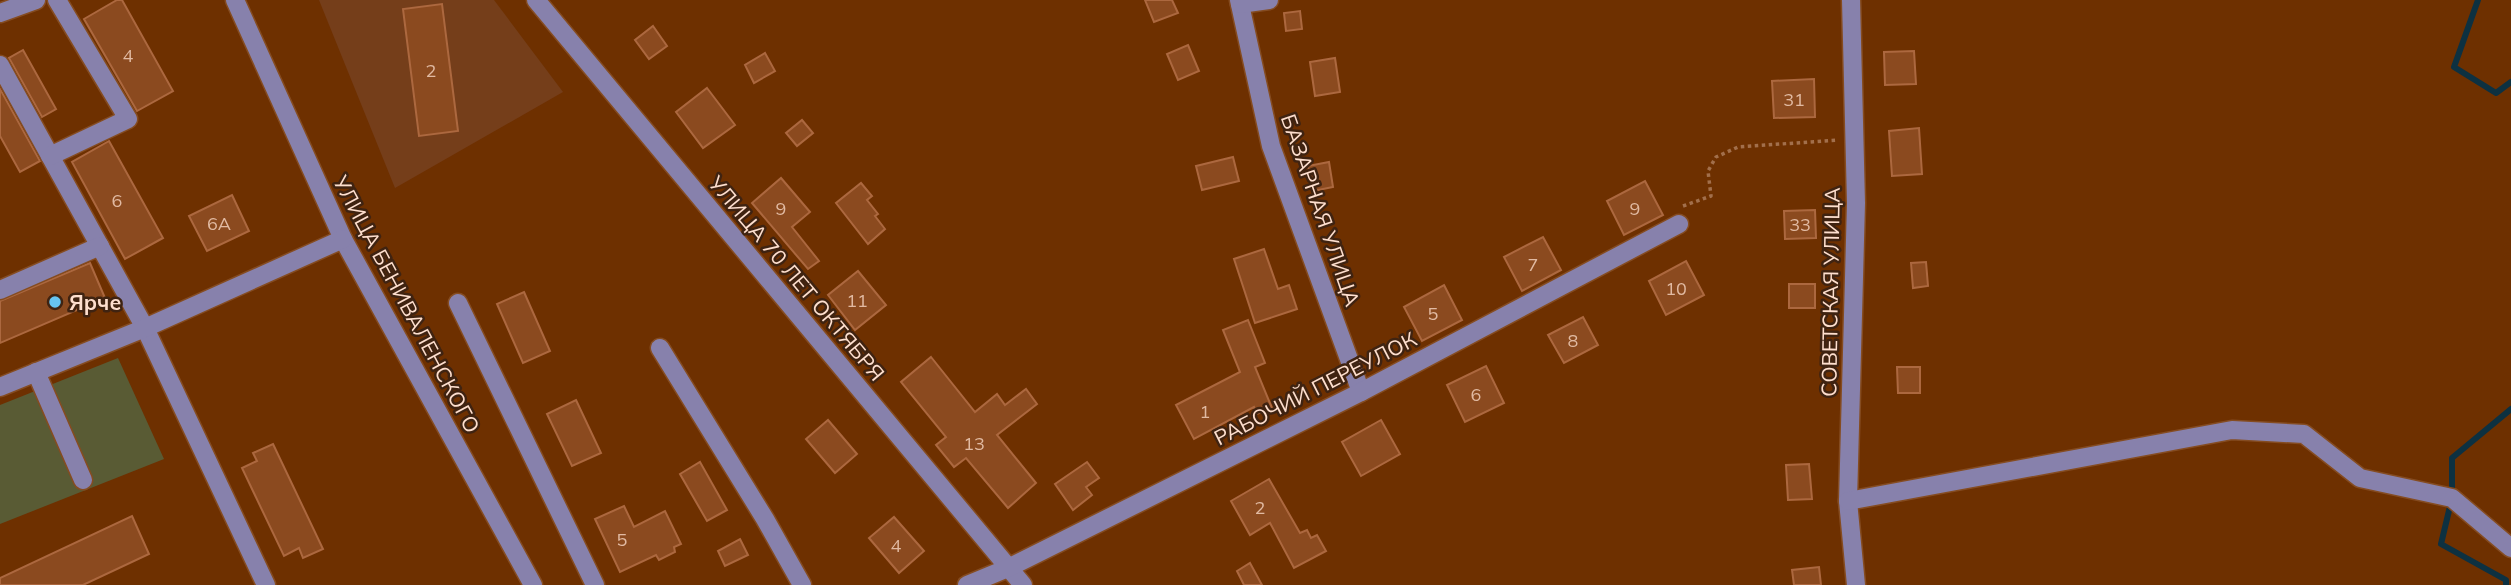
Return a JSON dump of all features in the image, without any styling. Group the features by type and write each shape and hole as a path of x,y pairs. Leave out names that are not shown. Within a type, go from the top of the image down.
{"street":[{"path":"0,13 36,0"},
{"path":"50,156 128,120 57,0"},
{"name":"УЛИЦА БЕНИВАЛЕНСКОГО","path":"235,0 342,239 533,585"},
{"name":"УЛИЦА 70 ЛЕТ ОКТЯБРЯ","path":"537,0 1023,585"},
{"path":"1240,2 1269,0"},
{"name":"СОВЕТСКАЯ УЛИЦА","path":"1851,0 1856,217 1849,501 1856,585"},
{"name":"БАЗАРНАЯ УЛИЦА","path":"1240,2 1270,146 1361,392"},
{"path":"0,65 145,328 266,585"},
{"name":"РАБОЧИЙ ПЕРЕУЛОК","path":"967,585 1008,568 1361,392 1679,224"},
{"path":"1,383 36,372 145,328 342,239"},
{"path":"0,290 100,246"},
{"path":"458,303 595,585"},
{"path":"660,348 765,519 802,585"},
{"path":"36,372 83,480"},
{"path":"1849,501 2232,430 2304,434 2360,478 2452,498 2511,548"}],"path":[{"path":"1679,224 1681,207 1711,196 1707,171 1717,157 1738,146 1854,139"}],"shaded area":[{"path":"319,0 494,0 563,92 395,188"}],"green space":[{"path":"118,358 164,459 0,524 0,405"}],"building":[{"path":"117,0 122,0 173,91 137,111 84,19"},
{"path":"1145,0 1172,0 1178,13 1154,22"},
{"path":"442,4 458,131 419,136 403,9"},
{"path":"1300,11 1302,29 1286,31 1284,13"},
{"path":"653,26 667,46 649,59 635,40"},
{"path":"1188,45 1199,71 1178,80 1167,54"},
{"path":"23,50 56,109 42,117 9,58"},
{"path":"1914,51 1916,84 1885,85 1884,52"},
{"path":"765,53 775,71 754,83 745,65"},
{"path":"1335,58 1340,92 1315,96 1310,62"},
{"path":"1814,79 1815,117 1774,118 1772,81"},
{"path":"707,88 735,125 703,148 676,112"},
{"path":"0,89 40,161 20,172 0,136"},
{"path":"802,120 813,133 797,146 786,133"},
{"path":"1919,128 1922,174 1892,176 1889,131"},
{"path":"109,141 163,238 125,259 72,162"},
{"path":"1233,157 1239,181 1202,190 1196,166"},
{"path":"1329,162 1333,187 1313,191 1308,166"},
{"path":"781,178 810,212 792,227 819,261 808,269 752,203"},
{"path":"1645,181 1663,215 1624,235 1607,201"},
{"path":"861,183 872,196 867,200 885,229 868,244 836,203"},
{"path":"232,195 249,231 207,251 189,216"},
{"path":"1815,210 1816,238 1785,239 1784,211"},
{"path":"1543,237 1561,270 1522,291 1504,257"},
{"path":"1264,249 1278,289 1289,285 1297,309 1255,323 1234,259"},
{"path":"1686,261 1704,295 1666,315 1649,281"},
{"path":"1926,262 1928,286 1913,288 1911,263"},
{"path":"90,263 105,298 0,343 0,301"},
{"path":"858,271 886,305 855,330 828,295"},
{"path":"1789,284 1815,284 1815,308 1789,308"},
{"path":"1444,285 1462,320 1422,341 1404,307"},
{"path":"524,292 550,351 523,363 497,304"},
{"path":"1583,317 1598,345 1564,363 1548,335"},
{"path":"1248,320 1265,363 1255,367 1272,408 1257,414 1254,407 1194,439 1176,405 1240,372 1223,330"},
{"path":"931,357 975,412 997,394 1005,405 1026,389 1037,404 997,435 1036,483 1008,508 966,458 954,467 936,445 946,437 901,382"},
{"path":"1486,366 1504,403 1465,422 1447,385"},
{"path":"1897,367 1920,367 1920,393 1898,393"},
{"path":"576,400 601,453 572,466 547,414"},
{"path":"828,420 857,454 835,473 806,439"},
{"path":"1381,420 1400,454 1361,476 1342,442"},
{"path":"273,444 323,549 303,558 299,548 284,556 242,468 257,461 253,453"},
{"path":"700,462 727,510 707,521 680,474"},
{"path":"1087,462 1099,478 1086,487 1092,495 1073,510 1055,484"},
{"path":"1809,464 1812,499 1788,500 1786,465"},
{"path":"1269,479 1300,533 1307,530 1311,538 1317,535 1326,551 1294,568 1270,523 1250,535 1231,501"},
{"path":"624,506 634,527 665,511 681,544 674,547 675,552 659,560 656,555 620,572 595,519"},
{"path":"132,516 149,554 83,585 0,585 0,578"},
{"path":"894,517 924,551 899,573 869,538"},
{"path":"740,539 748,555 725,566 718,551"},
{"path":"1250,563 1262,585 1244,585 1237,571"},
{"path":"1819,567 1821,585 1794,585 1792,570"}],"waterway":[{"path":"2478,0 2454,67 2496,93 2511,82"},
{"path":"2506,585 2506,580 2441,544 2452,498 2452,458 2511,409"}],"place":[{"name":"Ярче","path":"55,302"}]}
